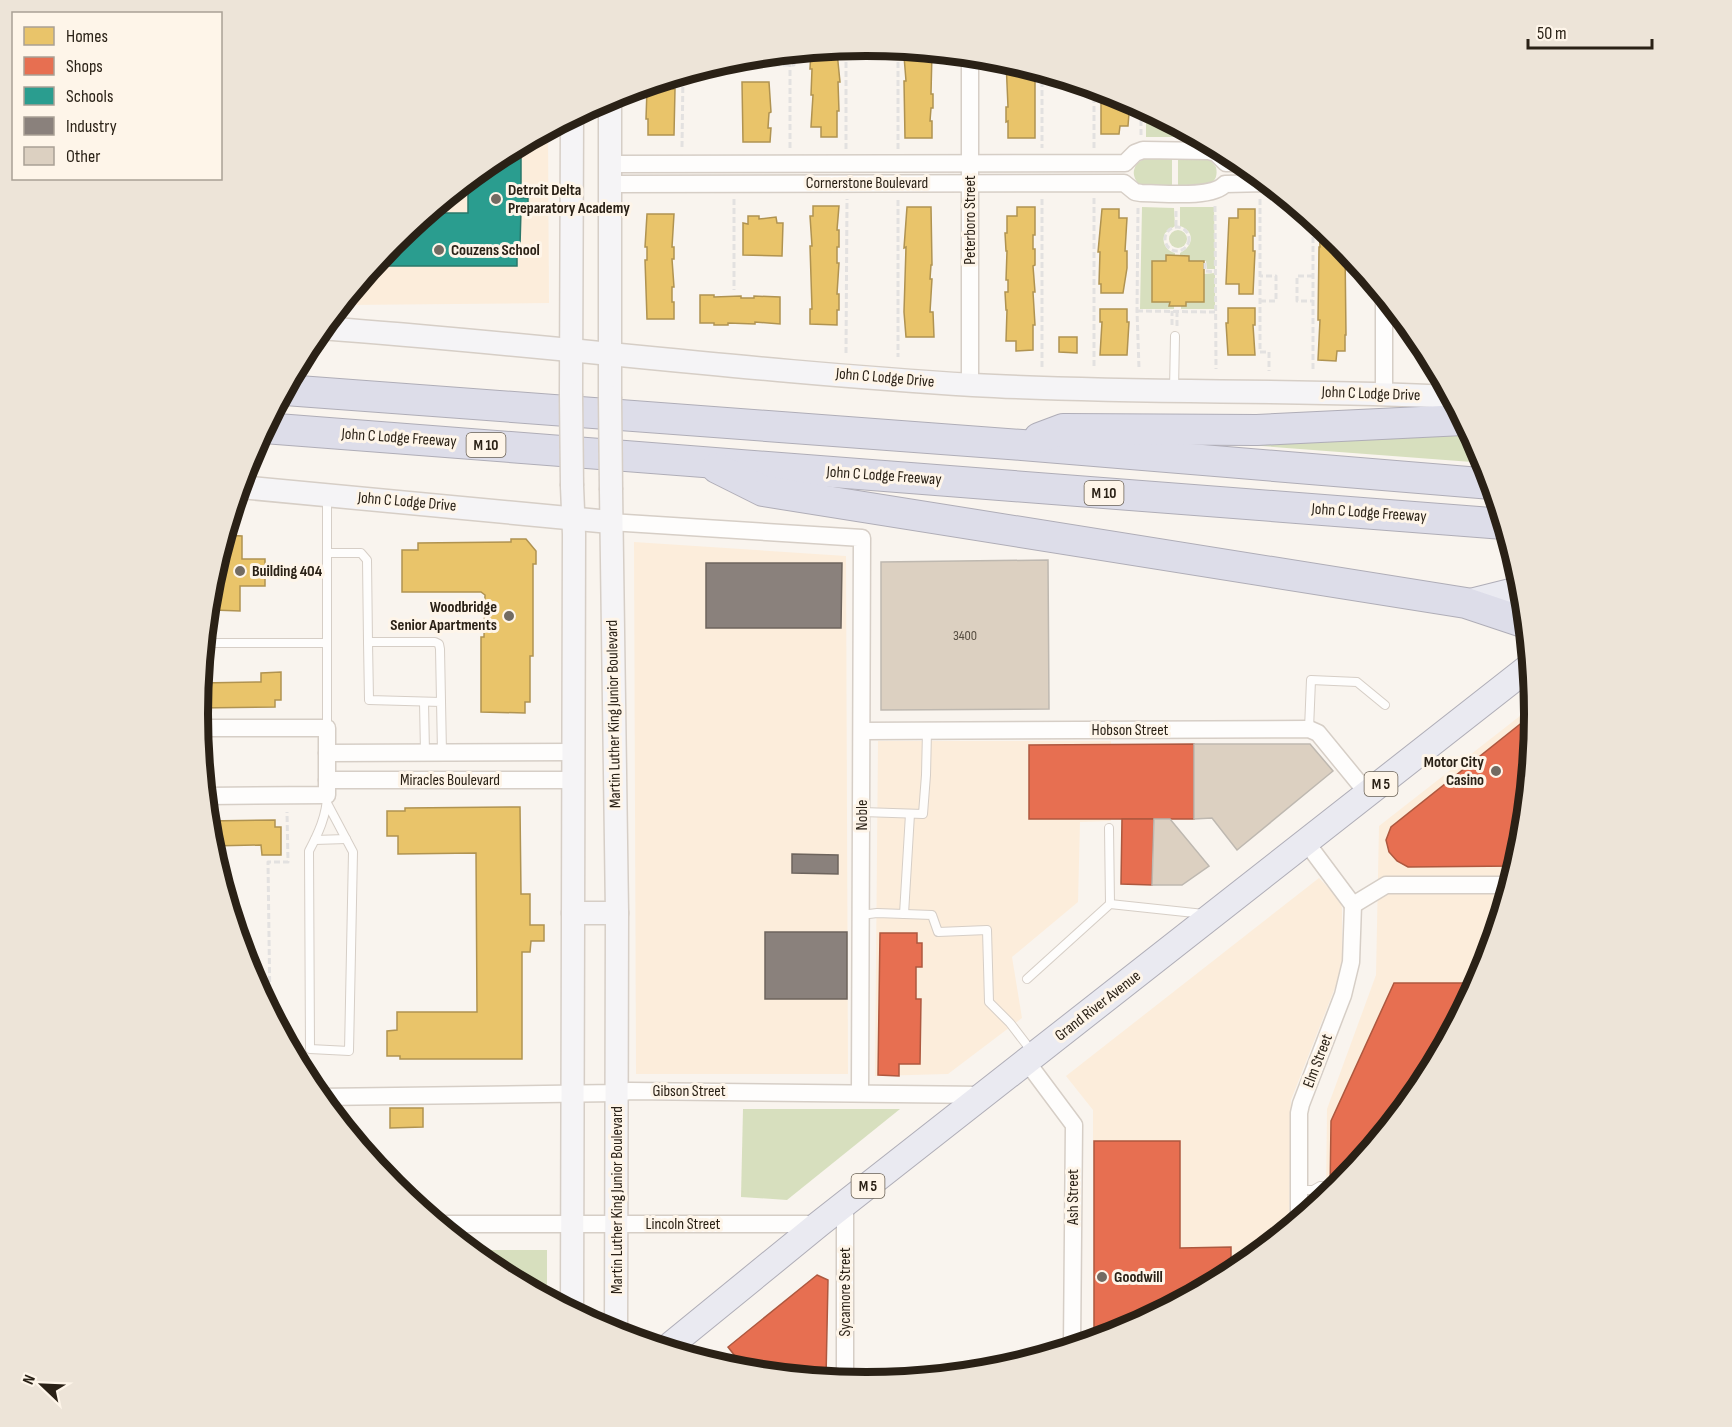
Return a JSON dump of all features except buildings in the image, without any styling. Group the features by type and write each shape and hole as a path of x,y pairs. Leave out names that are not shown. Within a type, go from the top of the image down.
{"highway":[{"path":"293,391 1022,445 1482,483"},
{"path":"1022,445 1063,429 1257,430 1455,420"},
{"name":"John C Lodge Freeway","path":"273,429 1496,523"},
{"path":"703,462 763,491 1466,603 1517,620"}],"main road":[{"name":"Martin Luther King Junior Boulevard","path":"610,108 610,522 617,913 616,1322"},
{"path":"566,1299 572,1223 573,1093 574,518 570,349 572,125"},
{"name":"John C Lodge Drive","path":"333,329 970,385 1442,397"},
{"name":"John C Lodge Drive","path":"248,488 610,522"},
{"path":"1466,603 1512,591"},
{"name":"Grand River Avenue","path":"682,1345 819,1224 1523,672"},
{"path":"573,913 617,913"}],"street":[{"name":"Peterboro Street","path":"970,64 970,385"},
{"name":"Cornerstone Boulevard","path":"610,174 970,163 1125,163 1135,153 1143,150 1207,151"},
{"path":"1124,183 1122,173 1125,163"},
{"path":"1225,184 1228,177 1226,163"},
{"name":"Cornerstone Boulevard","path":"610,174 970,183 1124,183 1135,192 1141,193 1208,193 1225,184 1264,189"},
{"path":"1384,308 1384,394"},
{"name":"John C Lodge Drive","path":"610,522 862,538"},
{"name":"Noble","path":"860,1093 862,538"},
{"path":"208,728 327,728 327,793"},
{"path":"1309,729 1318,733 1368,794"},
{"name":"Hobson Street","path":"862,731 1309,729"},
{"name":"Miracles Boulevard","path":"327,753 573,752"},
{"name":"Miracles Boulevard","path":"214,796 327,793 573,780"},
{"path":"1306,842 1353,905 1386,885 1502,885"},
{"name":"Elm Street","path":"1302,1206 1306,1190 1299,1113 1343,995 1351,962 1353,905"},
{"name":"Ash Street","path":"1031,1059 1074,1125 1072,1339"},
{"name":"Gibson Street","path":"333,1099 630,1091 985,1095"},
{"name":"Sycamore Street","path":"845,1204 845,1371"},
{"name":"Lincoln Street","path":"451,1224 819,1224"}],"lane":[{"path":"1174,390 1175,336"},
{"path":"327,495 327,728"},
{"path":"327,553 362,553 367,560 369,700 441,702"},
{"path":"368,642 435,642 439,644 441,702 434,753"},
{"path":"212,643 327,643"},
{"path":"1309,729 1311,680 1356,682 1385,705"},
{"path":"424,702 434,753"},
{"path":"862,812 923,814 927,730"},
{"path":"327,793 353,852 349,1051 310,1050 309,851 315,840 327,793"},
{"path":"904,914 910,814"},
{"path":"1109,828 1110,904"},
{"path":"315,840 346,839"},
{"path":"1027,979 1110,904 1214,915"},
{"path":"861,915 877,913 932,915 938,932 987,930 989,1002 1010,1023 1031,1059"},
{"path":"1306,1190 1316,1193"}],"path":[{"path":"846,56 846,150"},
{"path":"898,57 898,150"},
{"path":"756,65 794,65 794,60"},
{"path":"790,65 790,151"},
{"path":"1042,80 1042,150"},
{"path":"682,151 683,82"},
{"path":"1094,96 1094,150"},
{"path":"1141,116 1141,140"},
{"path":"1175,133 1176,140"},
{"path":"1264,189 1260,276 1260,352 1269,352 1269,371"},
{"path":"734,195 734,290"},
{"path":"846,353 847,195"},
{"path":"898,195 898,357"},
{"path":"1042,196 1042,367"},
{"path":"1094,196 1094,368"},
{"path":"1138,204 1139,368"},
{"path":"1215,204 1216,369"},
{"path":"1176,206 1176,227"},
{"path":"1176,227 1186,231 1189,239 1184,249 1177,254 1167,246 1165,239 1168,231 1176,227"},
{"path":"1313,231 1313,372"},
{"path":"1205,263 1205,271 1215,272"},
{"path":"1260,276 1276,276 1276,301 1260,301"},
{"path":"1313,276 1297,276 1297,301 1313,301"},
{"path":"1137,311 1215,312"},
{"path":"1172,311 1172,325 1175,327 1178,311"},
{"path":"270,991 268,862 288,862 287,806"}],"shaded area":[{"name":"Detroit Delta Preparatory Academy","path":"548,138 549,303 351,305 401,248 465,191 500,166"},
{"path":"634,542 846,556 848,1074 636,1074"},
{"name":"Motor City Casino","path":"1524,713 1523,757 1511,842 1502,884 1474,965 1456,1005 1413,1079 1361,1147 1326,1184 1327,1109 1376,975 1379,826"},
{"path":"878,741 1111,741 1111,821 1080,822 1078,902 1012,957 1022,1018 948,1074 875,1076"},
{"path":"1319,878 1340,900 1342,965 1340,975 1291,1100 1289,1217 1232,1261 1195,1283 1157,1304 1093,1331 1093,1110 1066,1076"}],"green space":[{"path":"1146,118 1173,132 1174,137 1146,137"},
{"path":"1145,159 1172,159 1172,186 1139,184 1136,181 1135,166"},
{"path":"1178,159 1210,160 1216,167 1214,180 1204,186 1178,186"},
{"path":"1142,207 1174,208 1175,226 1165,233 1164,243 1175,253 1175,256 1166,261 1152,261 1152,302 1170,302 1170,306 1174,306 1174,309 1140,309"},
{"path":"1180,207 1214,207 1215,269 1207,269 1206,261 1189,261 1188,256 1180,256 1180,253 1188,247 1191,239 1188,231 1180,226"},
{"path":"1174,230 1182,230 1187,235 1185,246 1174,248 1169,243 1169,235"},
{"path":"1215,273 1215,309 1181,309 1186,302 1204,302 1204,274"},
{"path":"1460,430 1474,462 1248,445 1248,436"},
{"path":"743,1109 900,1109 787,1200 741,1197"},
{"path":"485,1250 547,1250 547,1289"}],"place":[{"name":"Detroit Delta Preparatory Academy","path":"496,199"},
{"name":"Couzens School","path":"439,250"},
{"name":"Building 404","path":"240,571"},
{"name":"Woodbridge Senior Apartments","path":"509,616"},
{"name":"Motor City Casino","path":"1496,771"},
{"name":"Goodwill","path":"1102,1277"}]}
